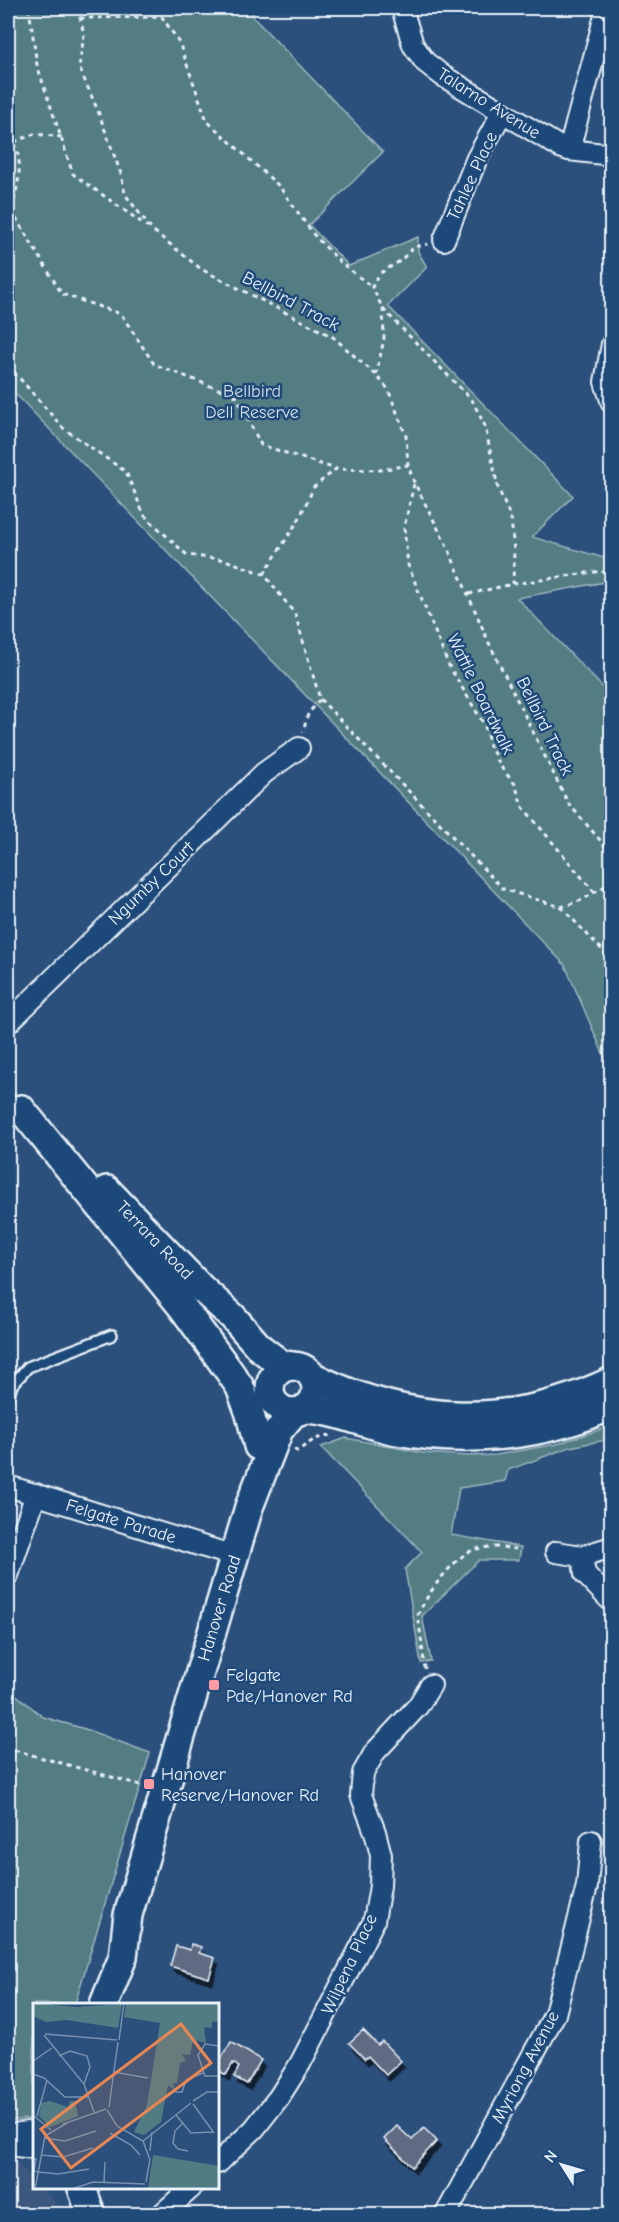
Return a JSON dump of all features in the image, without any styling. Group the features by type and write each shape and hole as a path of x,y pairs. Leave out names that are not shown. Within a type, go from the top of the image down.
{"main road":[{"name":"Terrara Road","path":"14,1102 183,1308 240,1387 250,1413 258,1446"},
{"name":"Terrara Road","path":"14,1102 149,1232 201,1288 233,1317 260,1348 281,1364 302,1371 337,1388 373,1400 424,1412 459,1416 479,1416 531,1409 567,1399 612,1381"},
{"name":"Terrara Road","path":"183,1308 248,1361 270,1388"},
{"path":"299,1411 314,1399 316,1391 302,1371 278,1371 270,1388 273,1401 279,1407 299,1411 319,1409 397,1431 454,1437 538,1430 569,1422 612,1405"},
{"name":"Hanover Road","path":"249,1507 270,1388"},
{"name":"Hanover Road","path":"106,2000 109,1972 116,1945 128,1915 249,1507 279,1430 299,1411"},
{"path":"83,2189 91,2214"}],"street":[{"name":"Talarno Avenue","path":"402,8 413,45 425,62 443,76 568,150 612,155"},
{"path":"568,150 607,8"},
{"name":"Tahlee Place","path":"444,240 477,158 502,113"},
{"path":"612,344 604,382 612,403"},
{"name":"Ngumby Court","path":"8,1023 264,773 299,748"},
{"name":"Felgate Parade","path":"8,1486 234,1556"},
{"path":"8,1575 36,1494"},
{"path":"556,1552 582,1556 612,1547"},
{"path":"582,1556 585,1574 612,1602"},
{"name":"Wilpena Place","path":"219,2162 254,2129 279,2097 300,2064 374,1921 380,1886 381,1855 361,1795 363,1773 375,1752 418,1707 431,1685"},
{"name":"Myriong Avenue","path":"446,2214 555,2014 587,1886 591,1840"},
{"path":"8,2135 33,2131"},
{"path":"8,2145 33,2148"},
{"path":"162,2214 189,2189"}],"lane":[{"path":"8,1397 12,1385 28,1367 112,1335"}],"path":[{"path":"30,8 37,65 73,174 151,229"},
{"name":"Bellbird Track","path":"78,8 84,35 79,67 102,121 121,174 125,195 151,229 201,269 333,337 376,375 388,389 406,436 408,465 414,482 447,546 489,643 568,803 612,854"},
{"path":"159,8 162,17 179,42 207,121 279,186 314,235 341,263 372,287 382,309 472,400 485,426 498,488 511,519 514,551 513,584"},
{"path":"80,18 162,17"},
{"path":"14,142 34,134 62,137"},
{"path":"8,136 16,145 20,172 8,224"},
{"path":"11,210 62,294 122,314 154,364 236,396 261,445 336,469 380,470 408,465"},
{"path":"372,287 379,274 400,261 414,247 444,240"},
{"path":"376,375 384,339 382,309"},
{"path":"8,364 63,428 126,472 144,515 187,555 225,560 264,574 296,614 320,699 503,889 561,907 612,960"},
{"path":"264,574 299,519 314,487 336,469"},
{"name":"Wattle Boardwalk","path":"414,482 404,528 408,565 448,664 485,726 490,747 503,770 515,784 522,806 595,893"},
{"path":"468,594 513,584 601,571 612,575"},
{"path":"299,748 308,714 320,699"},
{"path":"561,907 582,900 611,882"},
{"path":"431,1685 426,1670 418,1615 430,1593 460,1559 474,1550 499,1547 521,1550"},
{"path":"8,1744 14,1750 144,1786"},
{"path":"8,1758 14,1750"}],"shaded area":[{"path":"8,2163 18,2163 33,2180 33,2189 42,2189 57,2204 60,2214 8,2214"}],"green space":[{"name":"Bellbird Dell Reserve","path":"8,8 256,8 252,16 383,152 309,225 349,266 418,237 418,252 427,267 388,306 573,496 532,537 611,560 610,581 517,598 611,696 611,1072 565,965 8,386"},
{"path":"611,1426 611,1439 570,1447 508,1470 505,1481 459,1488 451,1535 521,1547 519,1560 479,1560 422,1616 431,1661 421,1663 405,1569 422,1552 321,1447 346,1438 423,1453 496,1455 557,1444"},
{"path":"8,1688 43,1717 85,1729 150,1753 75,2003 33,2003 33,2118 8,2121"}],"building":[{"path":"612,1924 612,1951 605,1949"},
{"path":"191,1944 201,1947 199,1953 215,1958 209,1978 170,1966 176,1946 190,1950"},
{"path":"363,2030 378,2045 382,2041 401,2061 386,2075 368,2056 365,2059 349,2043"},
{"path":"231,2042 261,2060 247,2084 234,2077 239,2067 233,2063 226,2075 219,2071 219,2063"},
{"path":"397,2126 412,2140 424,2128 437,2141 412,2167 384,2139"}],"place":[{"name":"Felgate Pde/Hanover Rd","path":"214,1685"},
{"name":"Hanover Reserve/Hanover Rd","path":"149,1784"}]}
